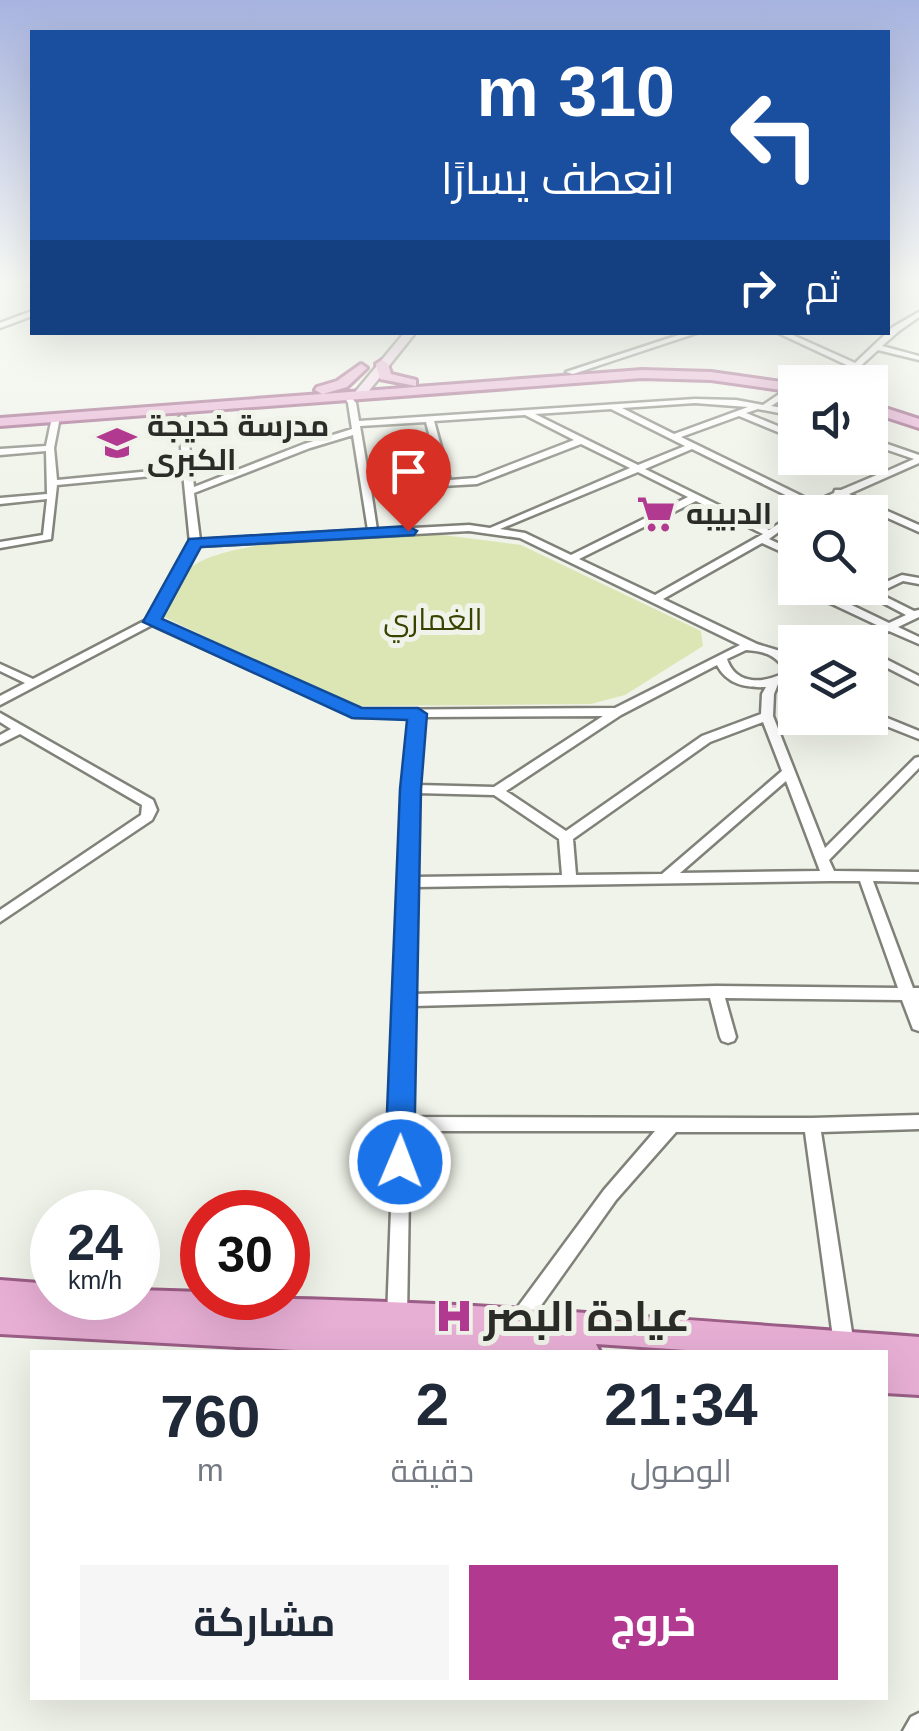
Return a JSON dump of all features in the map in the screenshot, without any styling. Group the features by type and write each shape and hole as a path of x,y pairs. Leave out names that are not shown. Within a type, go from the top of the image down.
{"main road":[{"path":"613,360 611,365 626,369"},
{"path":"382,364 383,374 389,379 424,384"},
{"path":"314,392 342,384 361,368"},
{"path":"0,418 314,392 354,394 424,384 626,369 708,371 778,383"},
{"path":"0,418 642,374 778,384"},
{"path":"888,410 919,421"},
{"path":"0,1294 396,1328 568,1350"},
{"path":"0,1319 396,1328 518,1323 845,1350"}],"street":[{"path":"369,360 361,368 354,394 373,533"},
{"path":"354,394 386,360"},
{"path":"570,372 608,360"},
{"path":"676,436 763,406 778,396"},
{"path":"192,492 356,428 695,401 778,410"},
{"path":"182,418 198,406"},
{"path":"612,406 793,495"},
{"path":"161,409 182,418"},
{"path":"527,413 639,467 778,545"},
{"path":"740,413 778,429"},
{"path":"0,546 48,537 53,483 50,448 56,417"},
{"path":"0,701 152,622 195,543 182,418"},
{"path":"430,420 446,484"},
{"path":"366,488 488,478 583,440"},
{"path":"195,543 494,528 694,446"},
{"path":"888,447 919,459"},
{"path":"0,452 50,448"},
{"path":"888,472 919,459"},
{"path":"53,483 185,470"},
{"path":"831,495 880,475"},
{"path":"838,492 919,530"},
{"path":"0,501 52,496"},
{"path":"574,556 696,497"},
{"path":"494,528 574,556 754,647 774,652 778,658"},
{"path":"656,598 778,528"},
{"path":"888,583 902,578 919,581"},
{"path":"888,601 916,614"},
{"path":"843,605 883,625"},
{"path":"888,627 916,614"},
{"path":"152,622 358,714 617,712"},
{"path":"888,627 919,641"},
{"path":"717,628 724,671 730,677"},
{"path":"497,792 617,712 723,656 754,647"},
{"path":"888,664 919,681"},
{"path":"0,667 33,683"},
{"path":"690,672 746,683 778,676"},
{"path":"746,683 767,714 829,876"},
{"path":"566,837 706,739 767,714 778,693"},
{"path":"396,1328 410,789 418,714"},
{"path":"0,717 100,772 148,802 150,810 147,818 0,918"},
{"path":"888,722 919,735"},
{"path":"0,740 20,729"},
{"path":"822,860 919,761"},
{"path":"666,878 788,772"},
{"path":"410,789 497,792 566,837"},
{"path":"566,837 569,878"},
{"path":"408,882 919,876"},
{"path":"865,877 913,994 919,1025"},
{"path":"405,1000 716,992 913,994"},
{"path":"716,992 728,1037"},
{"path":"400,1124 812,1126 919,1122"},
{"path":"518,1323 610,1196 672,1124"},
{"path":"812,1126 845,1350"}],"green space":[{"name":"الغماري","path":"435,534 521,545 701,631 703,646 625,695 591,704 352,706 164,617 180,579 208,558 269,544"}],"place":[{"name":"مدرسة خديجة الكبرى","path":"117,443"},
{"name":"الدبيبه","path":"656,514"},
{"name":"عيادة البصر","path":"454,1316"}],"route":[{"path":"400,1162 410,789 418,714 358,714 152,622 195,543 408,531"}]}
